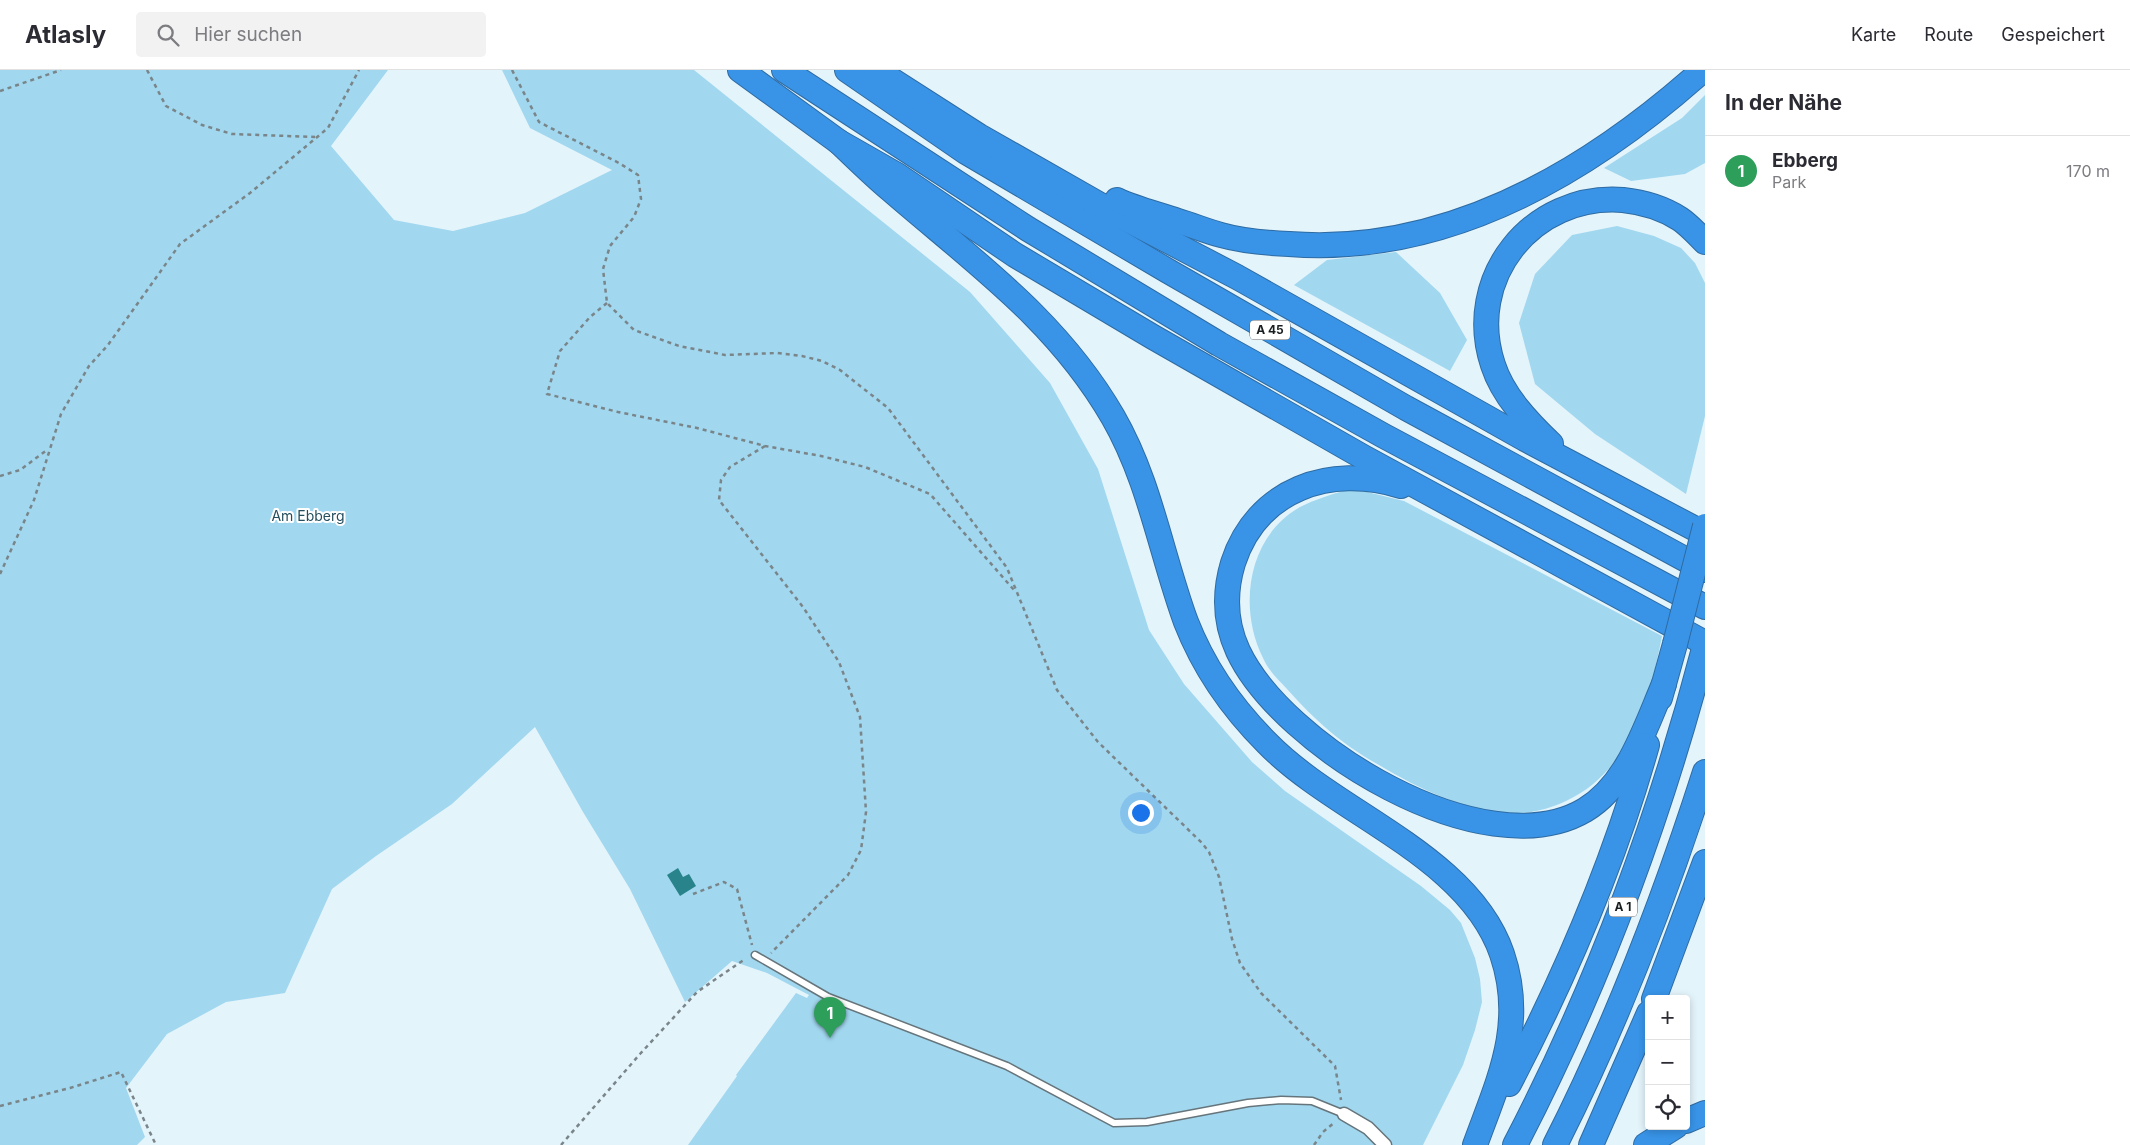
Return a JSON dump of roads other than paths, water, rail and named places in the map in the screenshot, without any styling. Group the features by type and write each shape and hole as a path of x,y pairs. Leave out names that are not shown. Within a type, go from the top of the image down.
{"highway":[{"path":"740,70 839,142 898,175 1015,255 1153,337 1704,648"},
{"name":"A 45","path":"784,70 1028,230 1220,344 1375,431 1705,607"},
{"name":"A 45","path":"847,70 966,152 1159,266 1406,408 1705,570"},
{"path":"876,70 979,136 1109,210 1238,278 1483,416 1705,534"},
{"path":"979,136 1126,204 1222,236 1266,243 1301,245 1370,243 1451,224 1488,211 1539,186 1575,167 1613,143 1703,70"},
{"path":"839,142 888,188 1011,291 1067,350 1092,384 1114,420 1134,460 1190,630 1217,683 1240,715 1270,747 1297,770 1435,866 1479,909 1501,952 1512,1002 1512,1030 1501,1074 1476,1145"},
{"path":"1572,464 1525,419 1502,386 1494,367 1488,348 1487,311 1489,295 1502,262 1524,235 1536,224 1568,206 1588,201 1634,201 1651,206 1680,219 1705,242"},
{"path":"1494,529 1416,492 1387,482 1344,478 1316,483 1276,500 1255,521 1238,548 1228,585 1226,602 1230,624 1238,650 1247,668 1264,691 1296,725 1333,755 1382,783 1432,807 1467,819 1500,825 1540,824 1562,820 1584,810 1602,796 1618,777 1633,754 1664,684"},
{"path":"1476,1145 1557,988 1593,906 1623,826 1675,644 1705,526"},
{"name":"A 1","path":"1515,1145 1568,1036 1620,914 1676,749 1704,648"},
{"name":"A 1","path":"1555,1145 1618,1013 1654,922 1705,772"},
{"path":"1655,995 1705,862"},
{"path":"1591,1145 1645,1022"},
{"path":"1690,1119 1705,1113"},
{"path":"1646,1145 1670,1130"}],"street":[{"path":"1344,1114 1368,1128 1385,1145"}],"lane":[{"path":"754,955 828,998 1007,1066 1114,1122 1147,1122 1248,1103 1281,1100 1312,1101 1344,1114"}],"place":[{"name":"Ebberg","path":"830,1038"}],"park label":[{"name":"Am Ebberg","path":"308,516"}]}
